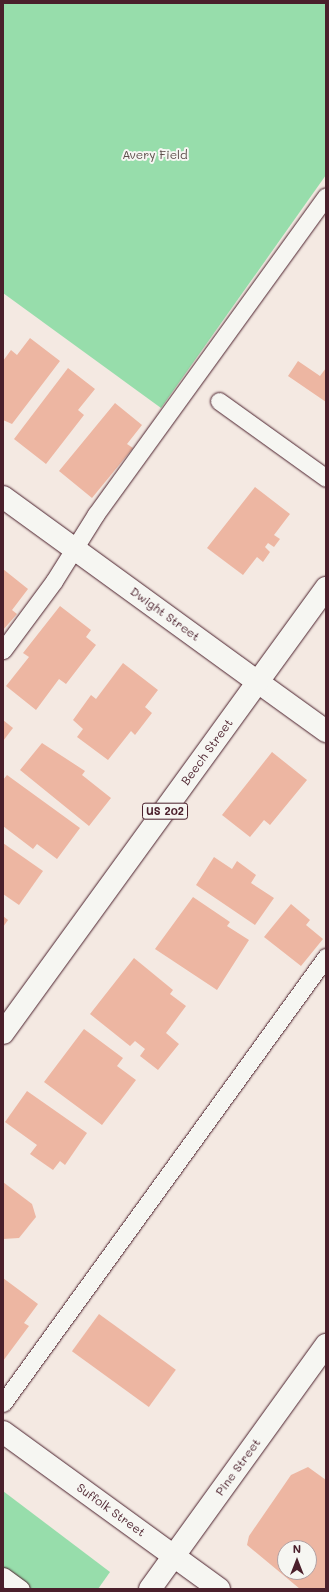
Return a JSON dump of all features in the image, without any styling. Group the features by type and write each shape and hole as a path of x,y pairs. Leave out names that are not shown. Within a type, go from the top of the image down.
{"main road":[{"name":"Dwight Street","path":"3,497 326,731"},
{"name":"Beech Street","path":"3,1033 326,588"},
{"name":"Pine Street","path":"150,1589 326,1345"},
{"name":"Suffolk Street","path":"3,1432 219,1589"}],"lane":[{"path":"3,650 54,582 72,548 326,196"},
{"path":"219,401 326,478"},
{"path":"3,1403 326,957"},
{"path":"3,1576 21,1589"}],"green space":[{"name":"Avery Field","path":"3,3 326,3 326,175 161,408 3,293"},
{"path":"3,1491 110,1572 98,1589 3,1589"}],"building":[{"path":"30,338 60,361 12,424 3,420 3,361 11,350 17,355"},
{"path":"298,361 320,376 326,368 326,402 288,376"},
{"path":"68,368 95,389 78,410 84,415 46,464 14,439"},
{"path":"115,403 142,425 127,444 133,448 92,498 59,471"},
{"path":"255,487 290,514 274,535 280,539 274,547 268,543 265,547 270,552 263,562 257,557 243,575 207,548"},
{"path":"3,569 28,589 12,610 17,614 3,630"},
{"path":"60,606 91,630 86,637 96,645 66,684 59,679 36,710 6,686 29,657 23,653"},
{"path":"123,663 158,690 145,707 152,713 135,735 131,731 108,760 77,737 83,729 73,720 91,695 96,699"},
{"path":"3,720 13,728 3,741"},
{"path":"42,743 85,771 82,775 111,798 89,826 20,770"},
{"path":"272,752 307,780 270,825 264,820 250,837 222,815"},
{"path":"7,775 80,828 57,859 37,844 33,849 3,826 3,780"},
{"path":"3,843 43,871 19,905 3,894"},
{"path":"214,857 232,869 237,861 256,875 251,883 274,898 255,925 196,885"},
{"path":"193,897 230,922 227,926 249,940 217,990 155,949"},
{"path":"291,904 310,920 306,925 323,939 301,966 264,937"},
{"path":"3,916 8,920 3,927"},
{"path":"134,958 173,990 170,994 186,1006 166,1033 179,1044 158,1070 140,1056 145,1049 135,1041 130,1046 90,1014"},
{"path":"84,1029 123,1058 117,1066 136,1080 102,1125 44,1082"},
{"path":"27,1091 87,1133 65,1165 60,1161 53,1170 30,1154 37,1145 5,1122"},
{"path":"3,1182 32,1204 36,1217 19,1238 3,1239"},
{"path":"3,1278 38,1304 24,1323 29,1326 3,1361"},
{"path":"99,1314 176,1370 149,1407 72,1351"},
{"path":"308,1467 326,1480 326,1589 300,1589 289,1580 317,1580 317,1540 277,1540 277,1570 247,1545 249,1536 291,1475"}]}
